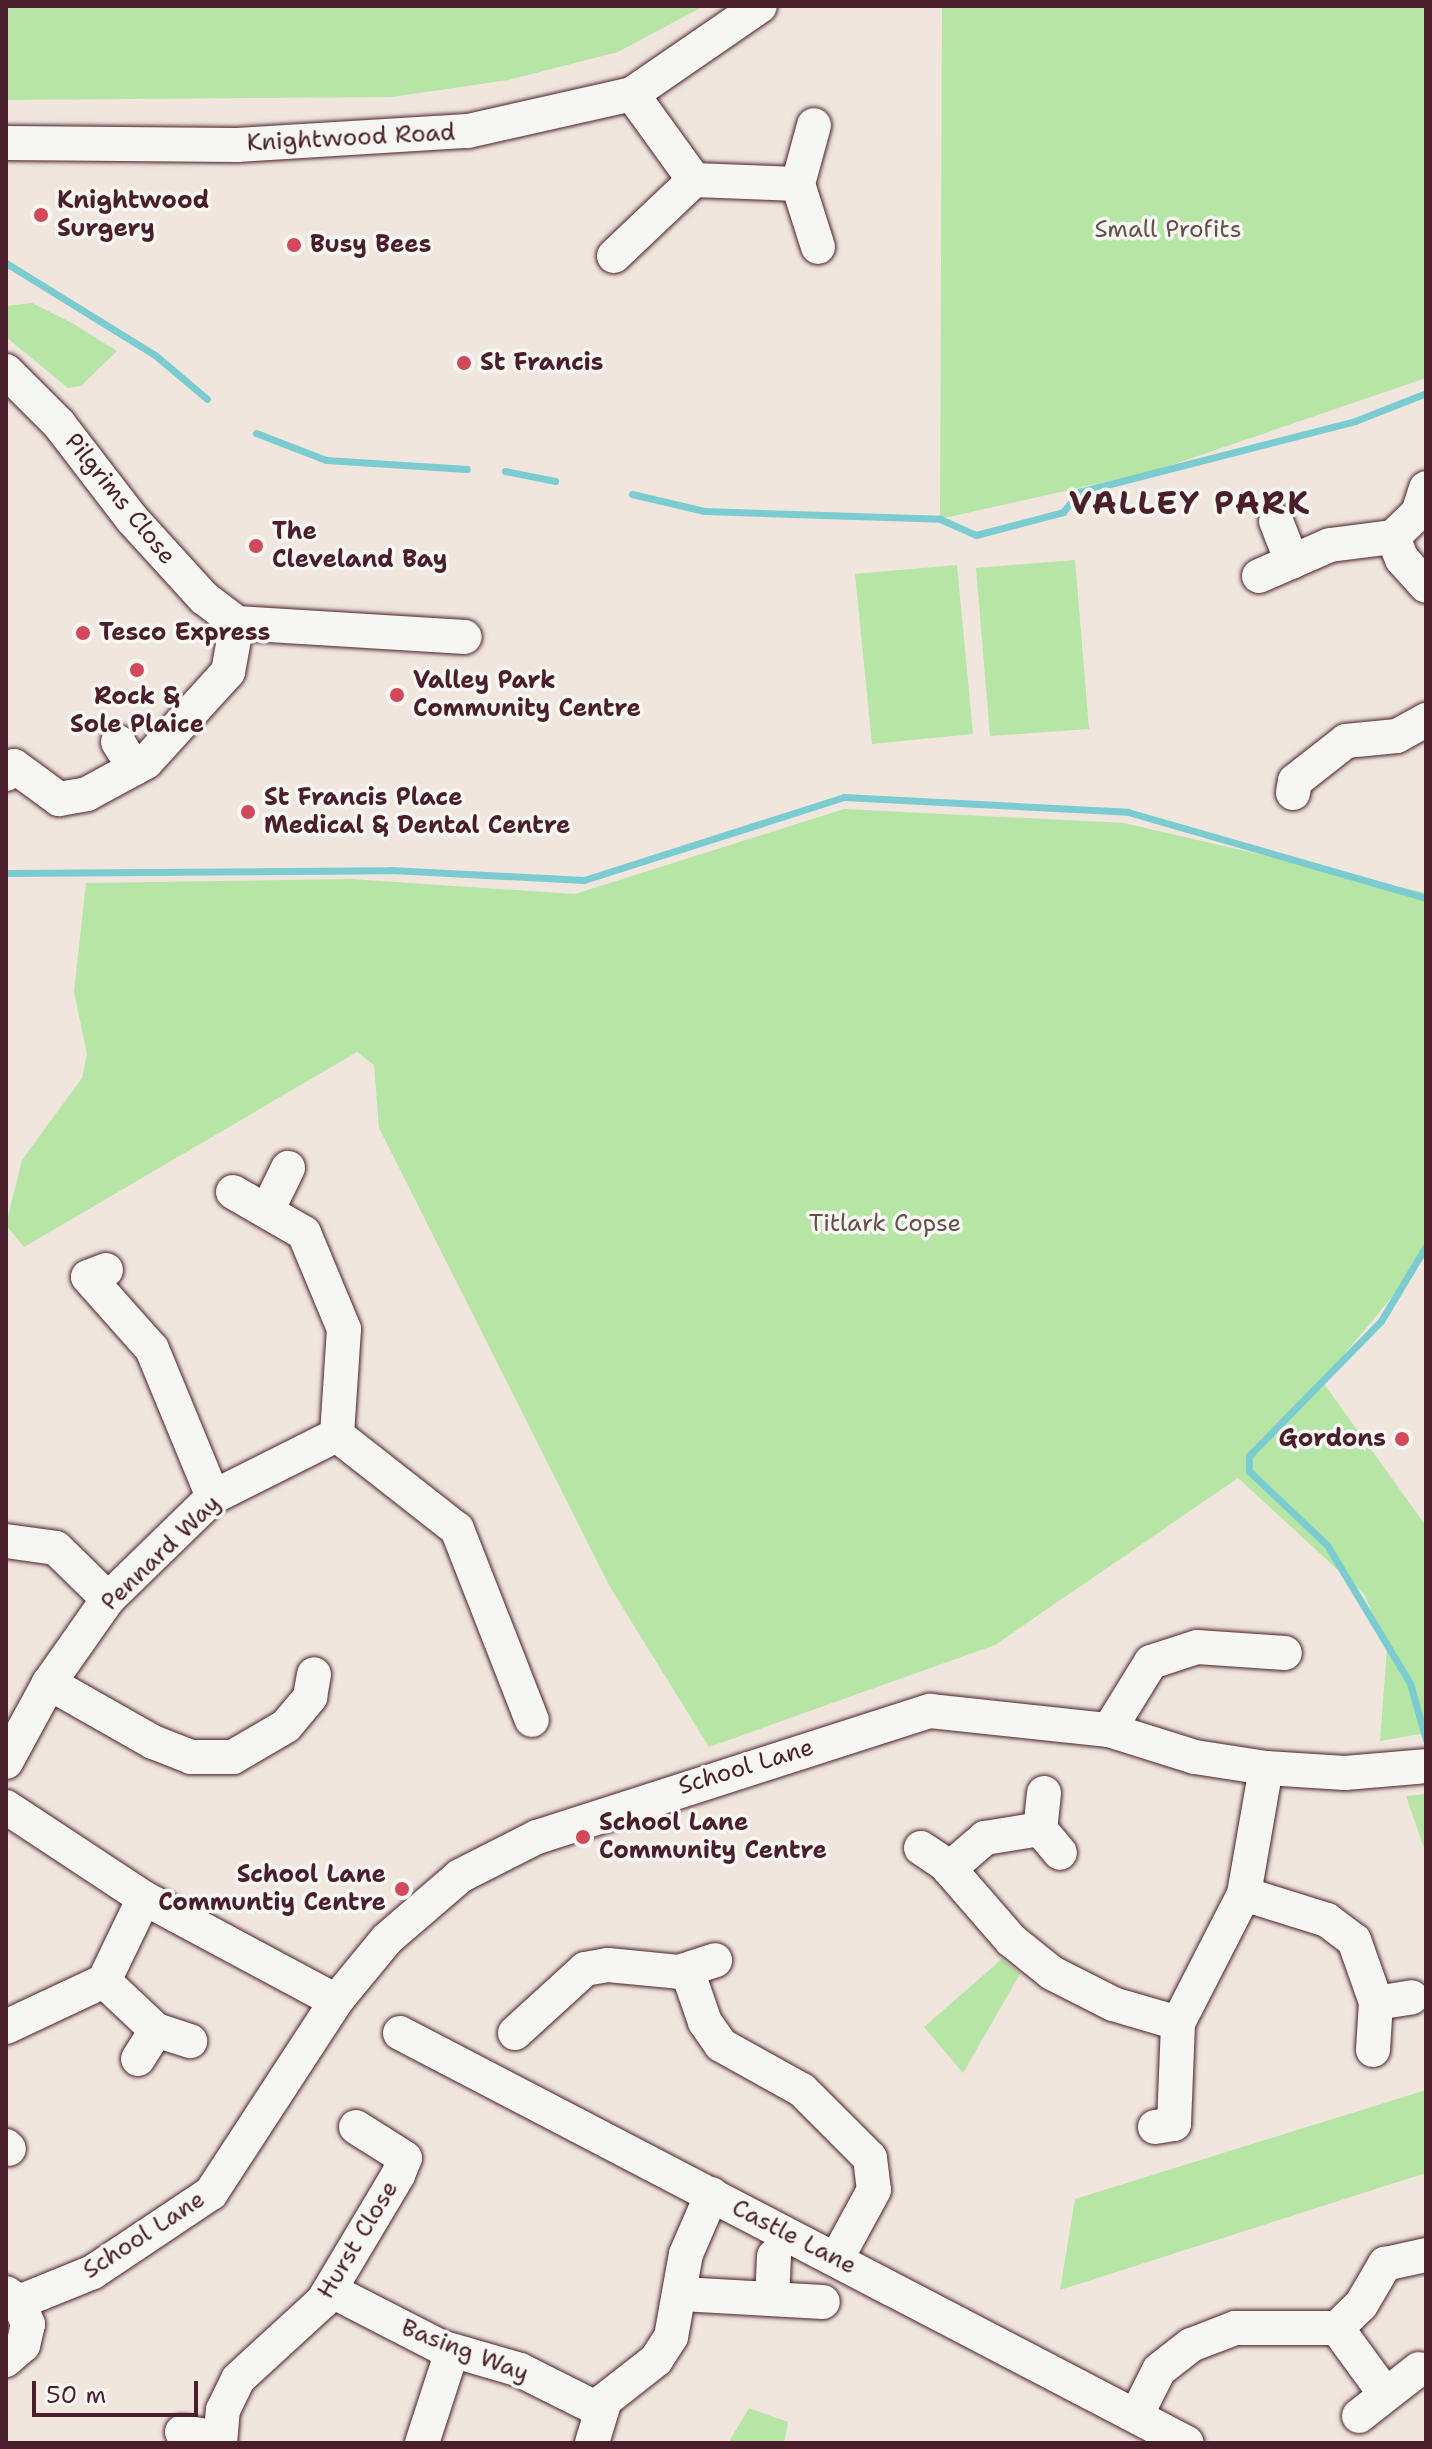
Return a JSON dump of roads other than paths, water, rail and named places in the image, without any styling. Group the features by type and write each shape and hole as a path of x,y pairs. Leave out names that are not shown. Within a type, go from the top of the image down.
{"street":[{"name":"Knightwood Road","path":"6,143 404,139 632,94 760,6"},
{"path":"632,94 694,180"},
{"path":"814,125 798,184 818,247"},
{"path":"614,256 694,180 798,184"},
{"name":"Pilgrims Close","path":"6,371 59,424 132,519 204,598 237,623"},
{"path":"1259,576 1344,541 1393,537 1418,513 1426,488"},
{"path":"1276,521 1292,562"},
{"path":"1393,537 1402,559 1426,586"},
{"path":"6,774 14,766 59,799 101,785 126,755 146,762 228,672 237,623 465,637"},
{"path":"1293,793 1295,781 1346,741 1397,736 1426,720"},
{"path":"267,1211 288,1168"},
{"path":"233,1192 304,1233 344,1329 337,1435 457,1529 530,1700"},
{"path":"86,1279 152,1349 213,1497"},
{"name":"Pennard Way","path":"6,1762 49,1683 108,1599 213,1497 337,1435"},
{"path":"6,1541 56,1548 108,1599"},
{"path":"1109,1730 1151,1662 1197,1647 1251,1636 1285,1653"},
{"path":"49,1683 191,1757 233,1757 286,1726 313,1694"},
{"name":"School Lane","path":"12,2297 93,2272 211,2193 336,2001 387,1939 460,1876 537,1837 708,1777 930,1711 1109,1730 1195,1757 1266,1768 1345,1773 1426,1766"},
{"path":"1155,2127 1174,2124 1178,2023 1244,1894 1266,1768"},
{"path":"949,1869 985,1838 1050,1841 1044,1793"},
{"path":"6,1807 144,1898 336,2001"},
{"path":"921,1848 949,1869 1011,1940 1052,1973 1113,2004 1178,2023"},
{"path":"1244,1894 1346,1932 1361,1950 1376,2003 1373,2050"},
{"path":"6,2027 104,1981 144,1898"},
{"path":"515,2033 585,1969 701,1965 705,2022 721,2045 802,2090 870,2158 874,2190 837,2258"},
{"path":"104,1981 156,2030 190,2041"},
{"path":"1376,2003 1412,1997"},
{"path":"138,2059 156,2030"},
{"name":"Castle Lane","path":"400,2033 1187,2443"},
{"name":"Hurst Close","path":"182,2432 219,2441 223,2410 238,2379 330,2290 405,2158 356,2127"},
{"path":"592,2443 600,2410 665,2349 681,2294 686,2254 712,2194"},
{"path":"1136,2416 1159,2370 1204,2339 1235,2328 1337,2328 1361,2305 1385,2264 1426,2255"},
{"path":"772,2299 774,2256"},
{"name":"Basing Way","path":"330,2290 452,2351 520,2370 600,2410"},
{"path":"681,2294 823,2302"},
{"path":"6,2360 27,2337 12,2297"},
{"path":"1337,2328 1383,2391"},
{"path":"422,2443 452,2351"},
{"path":"1359,2416 1383,2391 1419,2369"}],"waterway":[{"path":"6,263 155,355 207,399"},
{"path":"632,494 704,511 940,519 976,535 1063,512 1079,492 1355,421 1426,393"},
{"path":"256,433 326,460 467,469"},
{"path":"505,471 555,481"},
{"path":"6,873 391,870 584,880 844,797 1128,812 1426,898"},
{"path":"1426,1246 1381,1321 1249,1456 1249,1471 1327,1545 1410,1683 1426,1740"}],"place":[{"name":"Knightwood Surgery","path":"41,215"},
{"name":"Busy Bees","path":"294,245"},
{"name":"St Francis","path":"464,363"},
{"name":"The Cleveland Bay","path":"256,546"},
{"name":"Tesco Express","path":"83,633"},
{"name":"Rock & Sole Plaice","path":"137,670"},
{"name":"Valley Park Community Centre","path":"397,695"},
{"name":"St Francis Place Medical & Dental Centre","path":"248,812"},
{"name":"Gordons","path":"1402,1439"},
{"name":"School Lane Community Centre","path":"583,1837"},
{"name":"School Lane Communtiy Centre","path":"402,1889"}],"district":[{"name":"VALLEY PARK","path":"1190,503"}],"park label":[{"name":"Small Profits","path":"1168,230"},
{"name":"Titlark Copse","path":"885,1224"}]}
